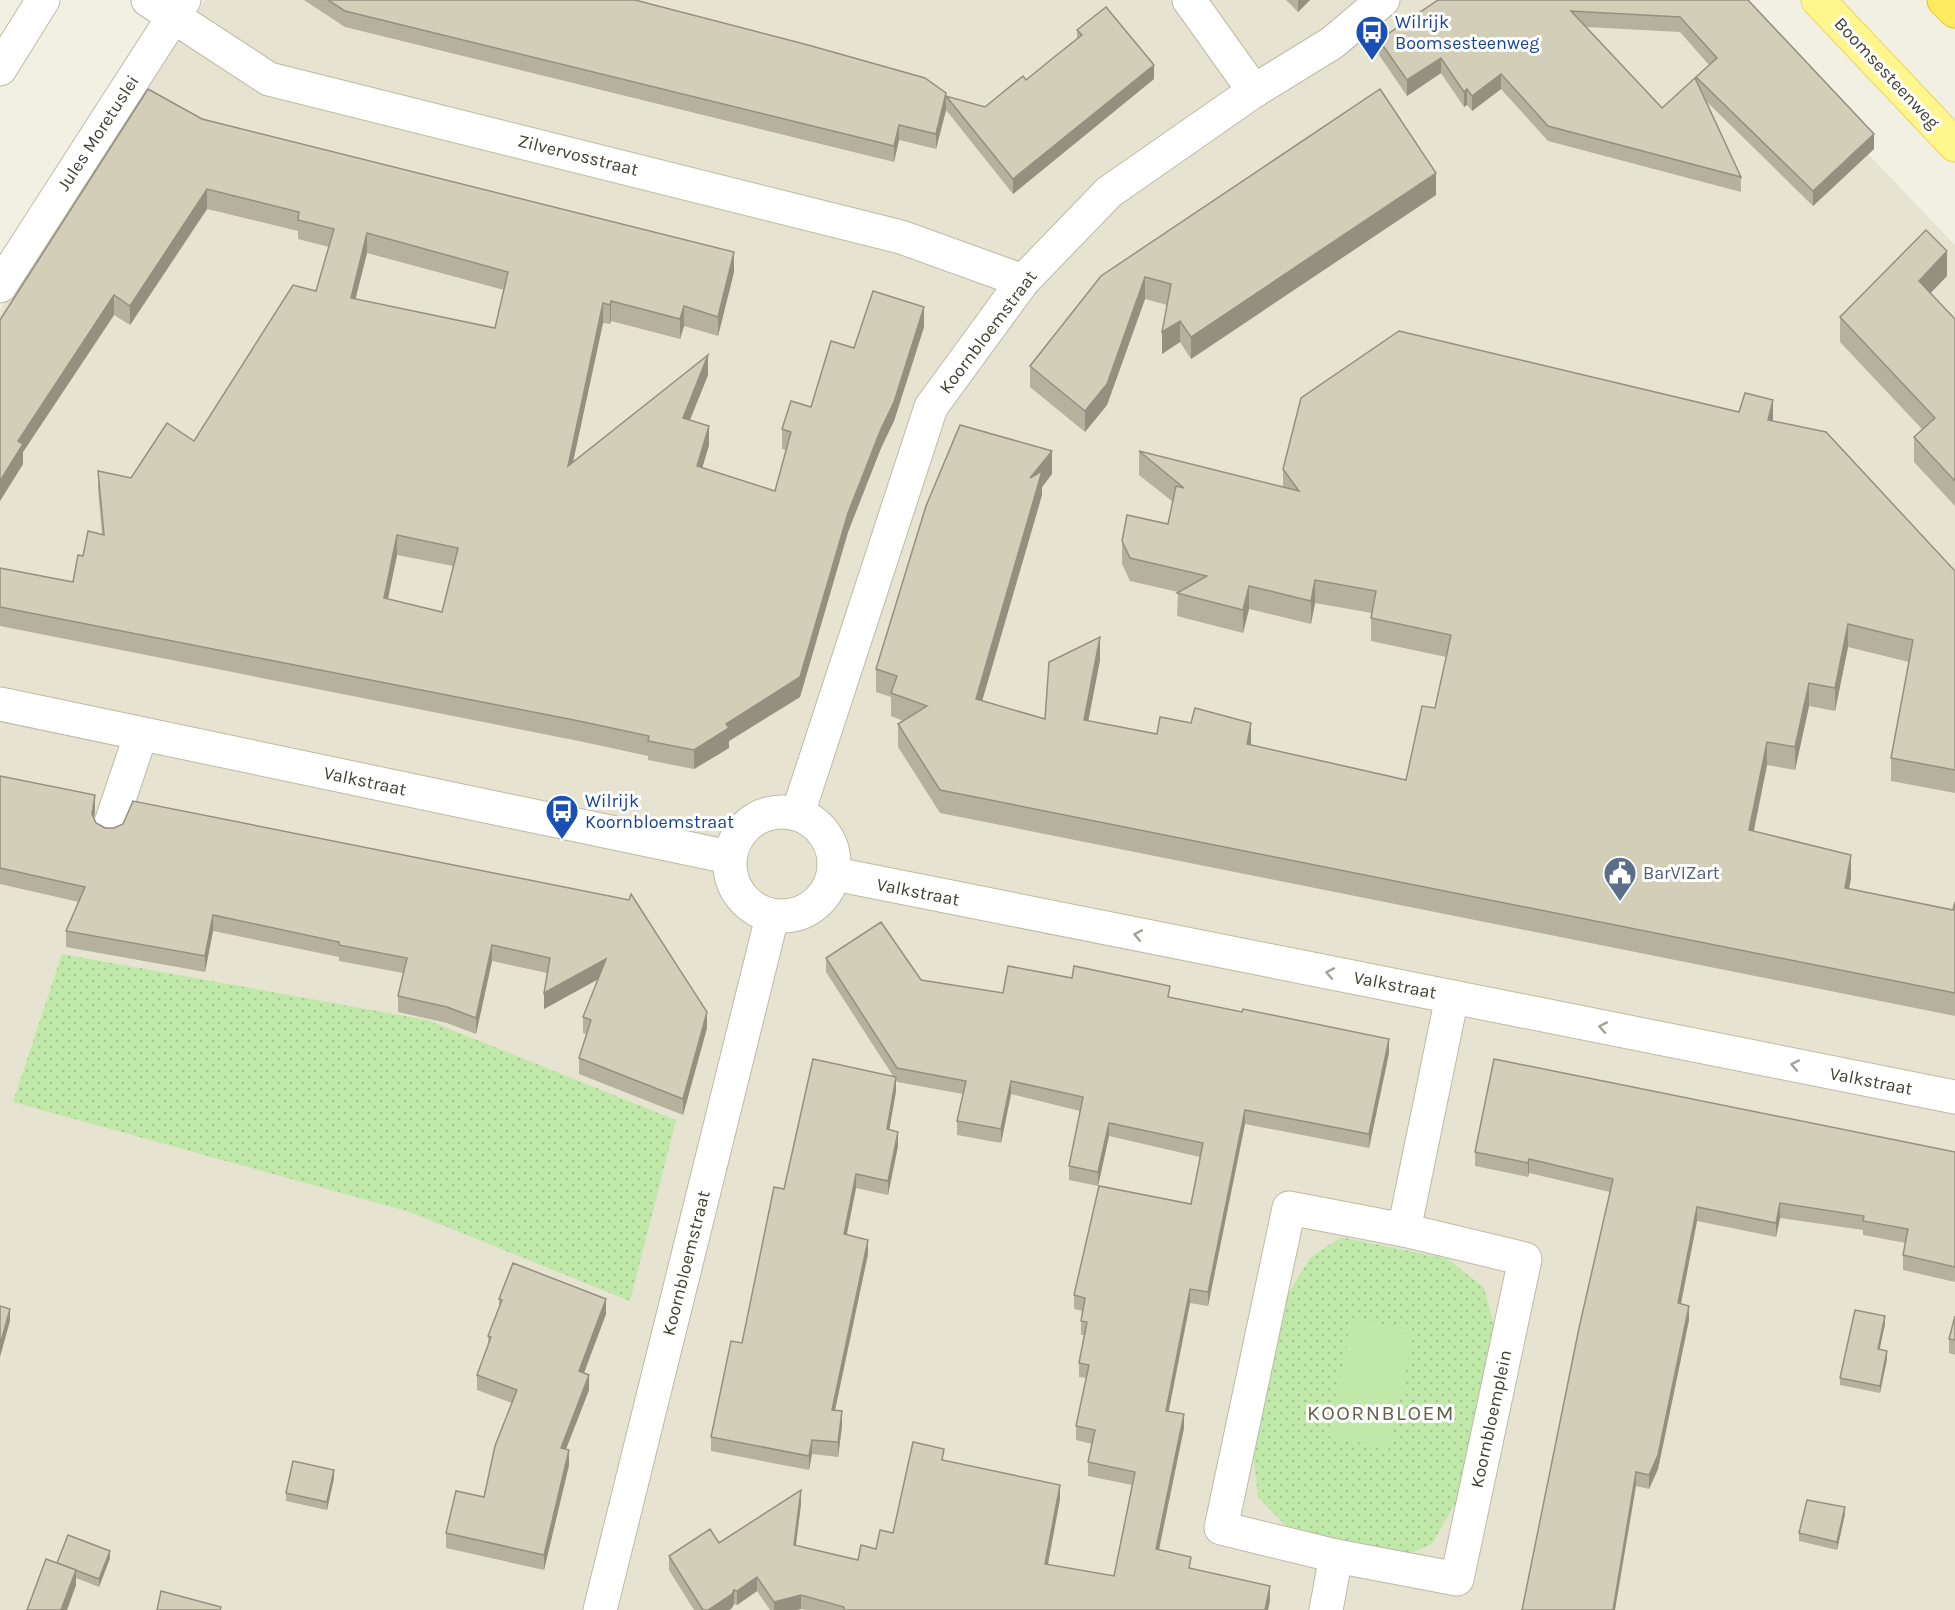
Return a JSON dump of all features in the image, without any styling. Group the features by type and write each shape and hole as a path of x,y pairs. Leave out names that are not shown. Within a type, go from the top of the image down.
{"highway":[{"path":"1944,0 1955,11"}],"main road":[{"name":"Boomsesteenweg","path":"1818,0 1955,145"}],"street":[{"path":"0,69 44,0"},
{"path":"1189,0 1254,91"},
{"name":"Koornbloemstraat","path":"798,813 931,408 1023,281 1109,192 1254,91 1332,43 1383,0"},
{"name":"Jules Moretuslei","path":"4,271 169,5"},
{"name":"Zilvervosstraat","path":"169,5 268,78 901,237 1023,281"},
{"name":"Valkstraat","path":"0,704 729,857"},
{"path":"110,826 141,734"},
{"path":"769,812 798,813 820,826 834,848 835,874 823,899 800,915 772,917 746,904 731,881 729,857 744,827 769,812"},
{"name":"Valkstraat","path":"835,874 1955,1097"},
{"name":"Koornbloemstraat","path":"600,1610 772,917"},
{"path":"1404,1230 1452,997"},
{"name":"Koornbloemplein","path":"1289,1208 1404,1230 1525,1259 1457,1579 1336,1556 1221,1528 1289,1208"},
{"path":"1326,1610 1336,1556"}],"shaded area":[{"path":"205,0 1721,0 1955,245 1955,1610 0,1610 0,310"}],"green space":[{"path":"62,954 427,1020 676,1120 630,1301 410,1212 13,1102"},
{"path":"1341,1237 1448,1259 1484,1288 1495,1329 1459,1497 1432,1544 1402,1557 1293,1533 1258,1497 1253,1453 1286,1298 1310,1258"},
{"path":"1353,1318 1414,1331 1389,1449 1328,1436"}],"building":[{"path":"328,0 635,0 925,78 946,93 936,134 899,125 894,146 345,11"},
{"path":"1438,0 1748,0 1874,134 1813,191 1696,77 1717,58 1680,17 1571,11 1662,108 1695,78 1741,177 1548,126 1501,74 1472,96 1467,89 1464,92 1441,58 1407,80 1379,40"},
{"path":"1106,7 1154,65 1013,179 946,96 985,107 1023,76 1026,80 1082,35 1077,30"},
{"path":"148,89 202,119 734,252 718,317 684,306 680,319 611,301 610,305 603,303 568,466 708,355 683,418 709,426 697,466 775,491 791,432 782,429 791,401 811,407 831,341 854,348 873,291 924,307 894,402 848,513 800,677 726,724 729,728 694,750 648,741 649,736 579,721 0,607 0,568 73,582 78,555 83,556 88,531 104,535 98,471 131,478 167,423 194,441 293,285 316,291 334,229 298,220 299,212 207,189 130,306 114,295 18,441 23,444 0,481 0,320","holes":["367,233 508,272 495,328 351,298","397,535 458,548 442,612 384,598"]},
{"path":"1380,89 1436,173 1191,337 1180,321 1162,332 1171,284 1145,277 1107,384 1085,411 1030,366 1101,276"},
{"path":"1926,230 1947,251 1919,281 1955,319 1955,481 1914,437 1935,418 1840,317"},
{"path":"1399,331 1739,412 1745,393 1773,400 1768,420 1826,432 1955,571 1955,770 1891,758 1913,640 1848,624 1835,688 1809,683 1795,747 1767,742 1749,830 1851,855 1845,888 1953,910 1955,902 1955,993 940,790 898,724 927,706 891,693 897,676 876,669 926,506 960,425 1052,451 1030,478 1042,471 976,699 1045,719 1049,662 1100,637 1084,720 1157,734 1160,717 1191,723 1195,708 1251,723 1247,744 1406,780 1422,706 1435,708 1451,635 1371,618 1376,591 1315,580 1311,601 1249,586 1243,610 1177,593 1207,576 1130,558 1122,541 1127,515 1168,524 1176,486 1184,488 1139,451 1299,491 1283,469 1301,398"},
{"path":"0,776 95,795 92,814 96,823 105,828 114,828 123,824 133,801 629,900 631,894 707,1012 683,1099 579,1058 591,1020 583,1017 606,959 544,993 550,958 492,945 476,1018 447,1007 398,996 407,958 339,945 339,942 213,915 205,956 66,931 85,887 0,868"},
{"path":"881,922 921,980 1003,993 1008,966 1072,978 1074,966 1170,986 1168,997 1242,1012 1243,1009 1389,1039 1369,1134 1245,1110 1208,1292 1190,1289 1166,1411 1184,1414 1156,1549 1191,1557 1189,1568 1270,1586 1265,1610 844,1610 844,1607 801,1595 774,1602 757,1577 737,1591 734,1590 732,1594 708,1610 703,1610 669,1556 710,1529 719,1543 801,1490 794,1545 858,1560 861,1545 876,1549 880,1530 893,1533 913,1442 944,1449 942,1460 1060,1485 1045,1564 1114,1576 1135,1472 1088,1462 1095,1430 1076,1426 1089,1365 1079,1363 1087,1322 1081,1321 1085,1298 1074,1295 1099,1186 1191,1204 1203,1143 1109,1123 1098,1172 1069,1166 1083,1097 1011,1081 1001,1129 957,1121 966,1081 897,1068 826,958"},
{"path":"813,1059 896,1077 887,1129 898,1132 888,1181 856,1174 844,1234 868,1240 832,1410 842,1411 838,1442 812,1440 809,1456 711,1437 731,1341 742,1343 774,1187 784,1189"},
{"path":"1494,1059 1955,1152 1955,1267 1903,1255 1908,1229 1863,1221 1864,1216 1780,1203 1776,1223 1697,1207 1678,1303 1689,1306 1658,1455 1649,1475 1636,1472 1613,1610 1522,1610 1579,1328 1613,1179 1529,1159 1528,1163 1475,1152"},
{"path":"513,1263 606,1299 579,1371 589,1375 561,1448 569,1450 544,1555 446,1533 456,1491 484,1497 495,1446 517,1390 477,1375 491,1337 488,1336 502,1300 499,1299"},
{"path":"0,1306 10,1309 0,1345"},
{"path":"1855,1310 1885,1316 1878,1349 1887,1351 1880,1386 1840,1378"},
{"path":"1955,1316 1955,1340 1949,1339"},
{"path":"293,1461 334,1470 327,1502 286,1493"},
{"path":"1807,1500 1845,1507 1837,1542 1799,1533"},
{"path":"68,1535 110,1551 99,1579 57,1563"},
{"path":"46,1559 76,1570 61,1610 27,1610"},
{"path":"161,1591 221,1607 220,1610 157,1610"}],"place":[{"name":"Wilrijk Boomsesteenweg","path":"1372,61"},
{"name":"Wilrijk Koornbloemstraat","path":"562,840"},
{"name":"BarVIZart","path":"1620,902"}],"district":[{"name":"KOORNBLOEM","path":"1381,1413"}]}
